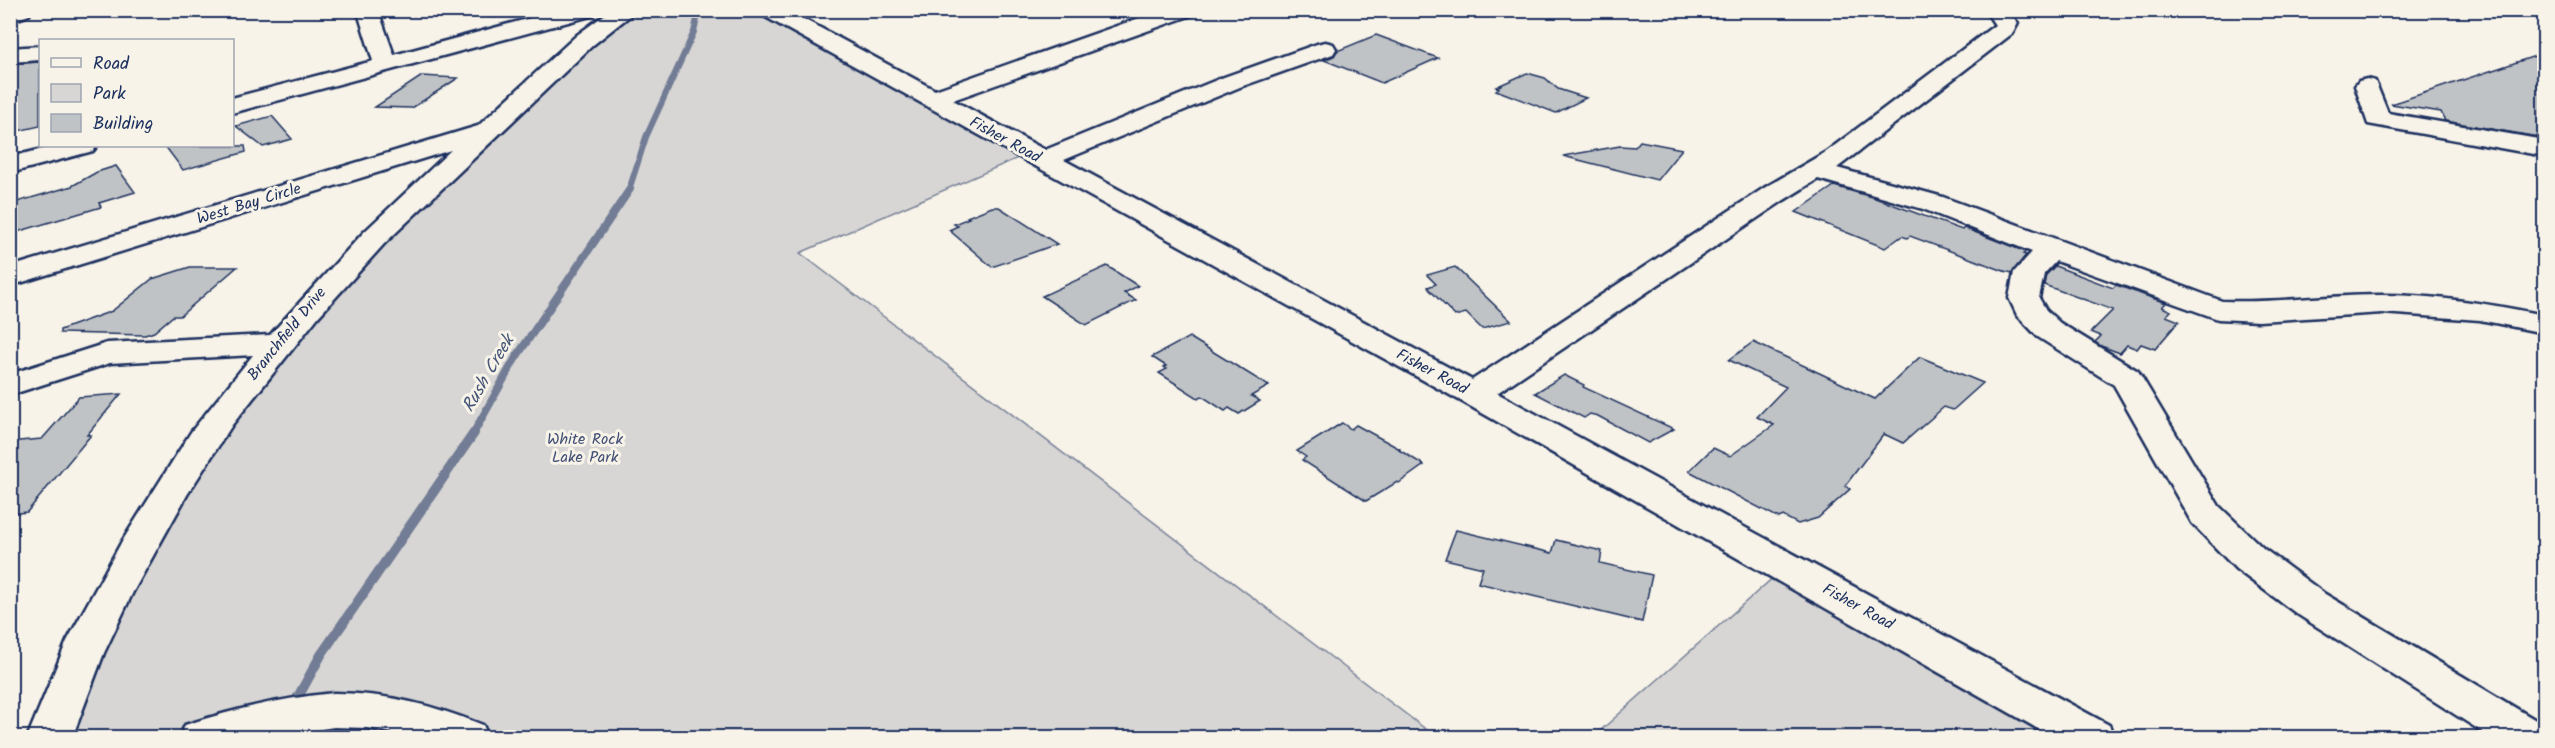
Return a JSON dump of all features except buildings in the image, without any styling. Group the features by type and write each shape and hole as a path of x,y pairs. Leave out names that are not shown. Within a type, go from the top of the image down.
{"street":[{"path":"10,16 21,10"},
{"path":"364,10 369,13 385,64"},
{"path":"234,104 586,10"},
{"name":"Branchfield Drive","path":"49,738 88,643 145,535 199,446 277,344 322,290 382,229 487,130 546,80 602,25 627,10"},
{"path":"933,99 1184,10"},
{"path":"1473,394 1774,194 1835,158 2005,28 2007,23 1995,10"},
{"name":"Fisher Road","path":"774,11 1042,160 1473,394 2093,738"},
{"path":"1042,160 1232,82 1325,49"},
{"path":"10,55 39,53"},
{"path":"2367,86 2377,120 2544,147"},
{"name":"West Bay Circle","path":"10,277 487,130"},
{"path":"16,156 77,147"},
{"path":"1815,170 1943,206 2051,249 2218,310 2259,312 2382,304 2480,311 2544,324"},
{"path":"2051,249 2029,272 2024,298 2033,315 2049,330 2126,378 2205,513 2250,559 2311,604 2529,738"},
{"path":"10,386 107,353 277,344"},
{"path":"201,738 260,720 314,710 386,711 449,729 467,738"}],"green space":[{"name":"White Rock Lake Park","path":"636,10 754,11 1018,158 800,253 1436,737 65,738 120,616 165,534 215,448 293,341 346,279 616,24"},
{"path":"1775,576 2063,738 1592,738"}],"waterway":[{"name":"Rush Creek","path":"629,190 646,137 694,32 699,10"},
{"name":"Rush Creek","path":"473,434 515,359 630,189"},
{"name":"Rush Creek","path":"293,706 321,655 474,433"}]}
